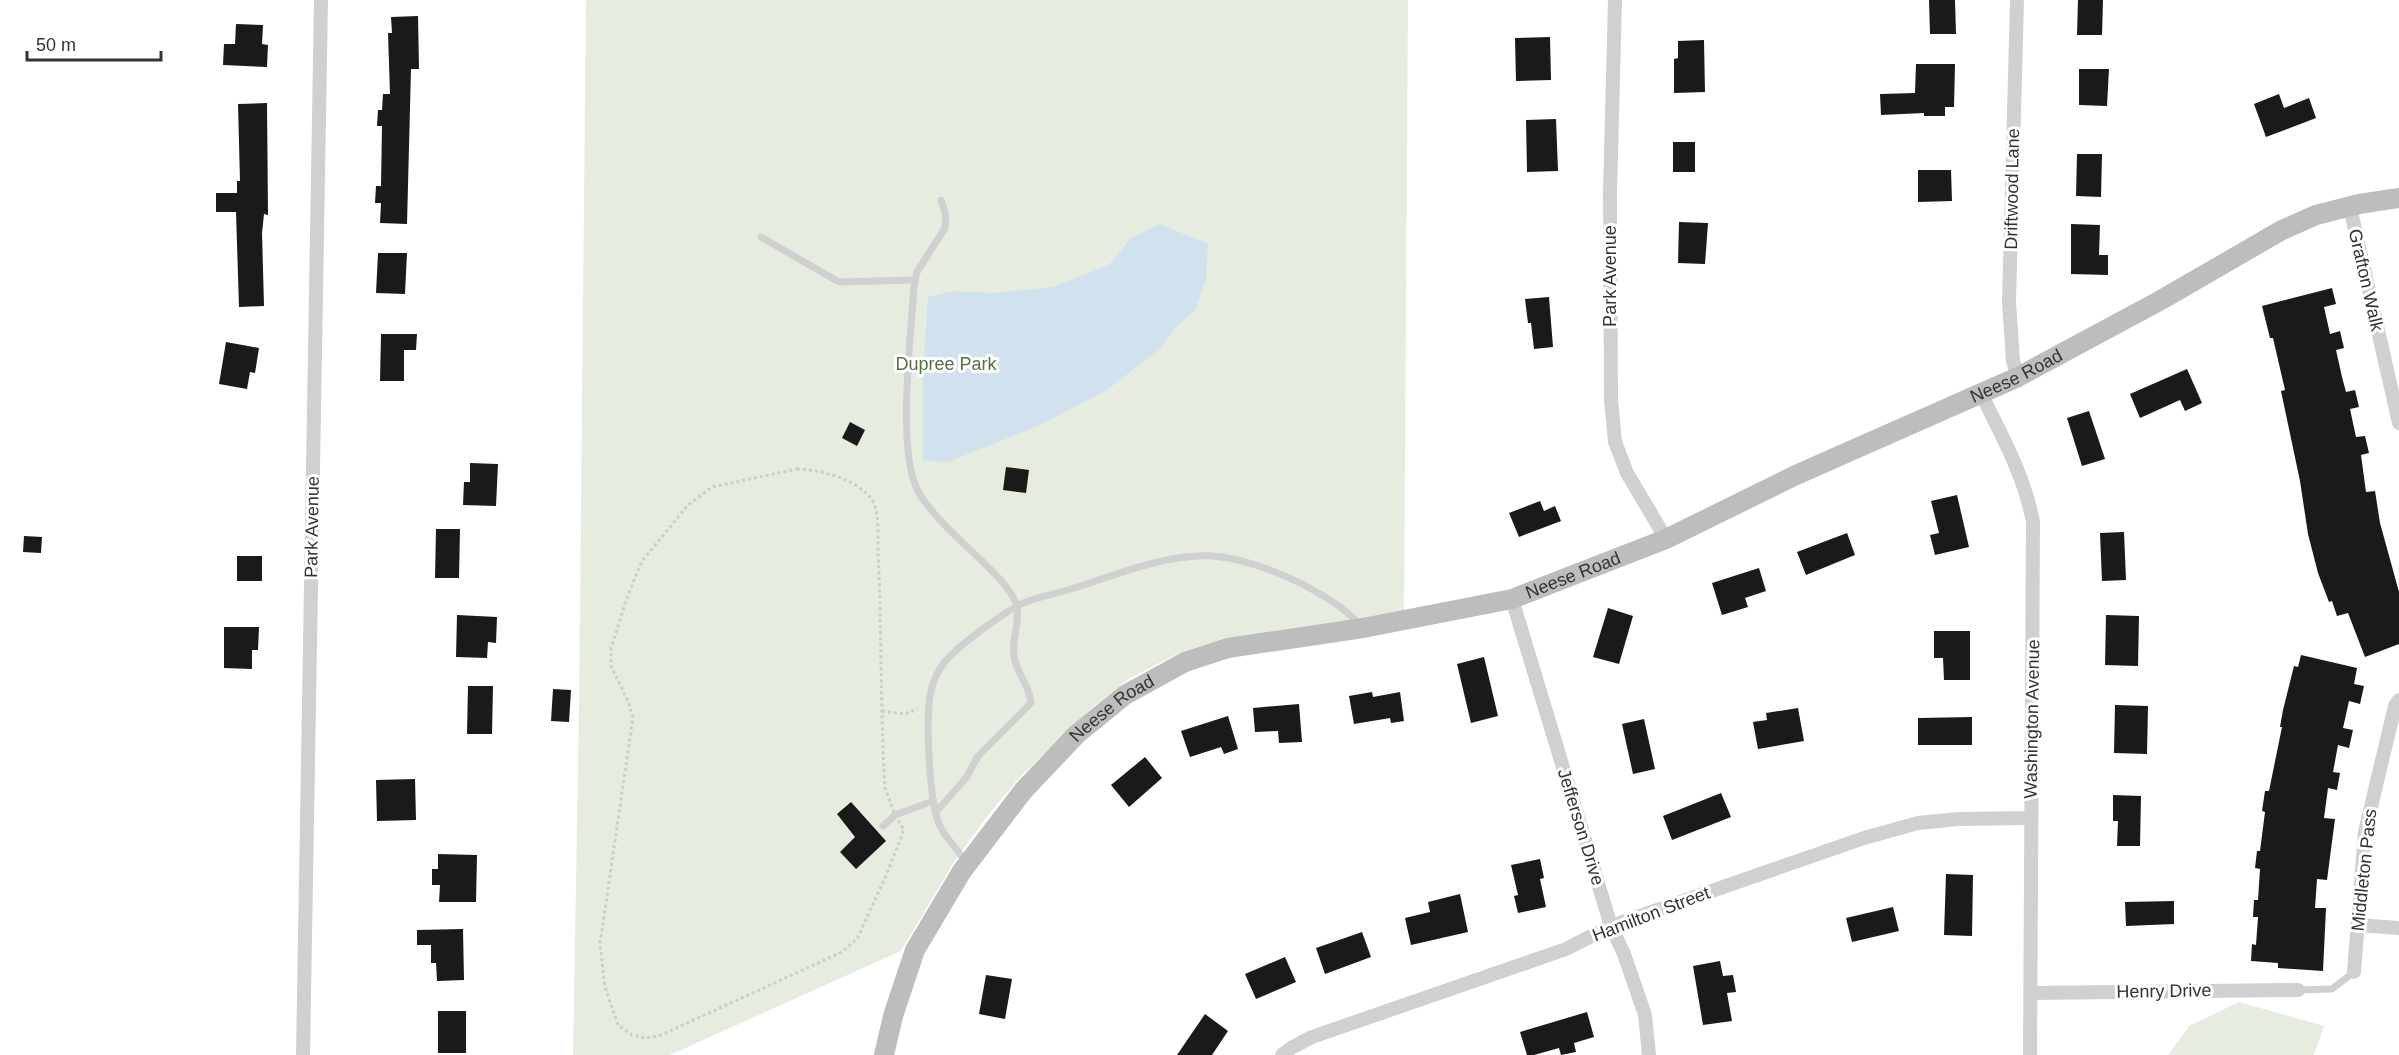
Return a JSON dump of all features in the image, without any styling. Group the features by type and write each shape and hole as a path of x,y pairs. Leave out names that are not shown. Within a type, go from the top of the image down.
{"street":[{"name":"Park Avenue","path":"303,1055 321,0"},
{"name":"Park Avenue","path":"1615,0 1610,193 1611,400 1615,442 1627,473 1666,539"},
{"name":"Driftwood Lane","path":"2017,0 2009,302 2013,361 2018,377"},
{"name":"Neese Road","path":"884,1055 900,993 915,950 967,863 1023,790 1077,735 1125,695 1185,662 1228,648 1363,628 1512,599 1666,539 1796,475 2018,377 2161,300 2282,230 2316,215 2399,198"},
{"name":"Grafton Walk","path":"2350,207 2399,423"},
{"name":"Washington Avenue","path":"1981,393 2018,467 2028,495 2033,522 2030,1055"},
{"name":"Jefferson Drive","path":"1512,599 1611,926 1624,954 1645,1015 1649,1055"},
{"name":"Middleton Pass","path":"2354,972 2365,831 2395,706 2399,700"},
{"name":"Hamilton Street","path":"1282,1055 1312,1037 1566,949 1611,926 1864,838 1917,823 1959,819 2031,818"},
{"path":"2357,925 2399,928"},
{"name":"Henry Drive","path":"2031,993 2298,990"}],"lane":[{"path":"936,812 966,778 978,756 1031,703 1030,692 1015,661 1013,645 1017,607 1006,586 932,511 917,489 909,462 907,433 915,280 917,272 945,228 946,216 941,200"},
{"path":"761,237 839,282 915,280"},
{"path":"967,863 940,826 933,801 928,721 930,694 936,675 945,661 995,620 1017,607 1176,557 1214,556 1253,564 1278,573 1342,607 1363,628"},
{"path":"883,826 895,815 933,801"},
{"path":"2298,990 2332,988 2354,972"}],"path":[{"path":"797,469 819,470 845,480 868,495 875,505 885,788 895,815 904,830 857,939 842,951 659,1036 645,1038 632,1035 618,1025 605,987 600,944 633,717 611,666 611,648 627,595 642,561 688,505 712,487 797,469"},
{"path":"882,711 905,714 929,706"}],"green space":[{"name":"Dupree Park","path":"586,0 1408,0 1404,611 1340,623 1230,638 1179,653 1130,678 1094,706 1020,777 985,819 954,862 901,951 670,1055 573,1055"},
{"path":"2239,1002 2324,1026 2314,1055 2168,1055 2189,1026"}],"water":[{"path":"1160,224 1208,244 1206,278 1196,309 1175,328 1161,348 1107,390 1038,426 948,462 923,460 923,370 928,297 954,291 993,293 1053,287 1109,265 1131,238"}],"building":[{"path":"1929,0 1955,0 1956,34 1930,34"},
{"path":"2078,0 2103,0 2102,35 2077,35"},
{"path":"418,16 419,69 411,69 407,224 380,223 381,203 375,203 376,186 381,186 382,126 377,126 378,110 382,110 383,94 390,94 388,33 392,33 391,17"},
{"path":"236,24 263,25 262,44 268,45 267,67 223,65 224,44 235,44"},
{"path":"1550,37 1551,80 1516,81 1515,38"},
{"path":"1704,40 1705,92 1674,93 1674,59 1678,58 1678,41"},
{"path":"1916,64 1955,64 1954,107 1945,107 1945,116 1924,116 1924,113 1881,115 1880,94 1915,93"},
{"path":"2079,69 2109,69 2107,106 2079,105"},
{"path":"2279,94 2284,108 2309,98 2316,118 2266,137 2254,104"},
{"path":"267,103 268,215 264,214 262,233 264,306 239,307 236,212 216,212 216,193 237,193 237,181 240,181 238,104"},
{"path":"1556,119 1558,171 1527,172 1526,120"},
{"path":"1673,142 1695,142 1695,172 1673,172"},
{"path":"2077,154 2102,154 2101,197 2076,196"},
{"path":"1918,170 1951,170 1952,201 1918,202"},
{"path":"1679,222 1708,223 1705,264 1678,263"},
{"path":"2071,224 2100,225 2099,255 2108,255 2108,275 2071,274"},
{"path":"378,253 407,253 405,294 376,293"},
{"path":"2332,288 2336,304 2324,307 2330,334 2340,331 2344,348 2336,350 2342,377 2346,392 2355,390 2359,407 2350,409 2356,437 2365,436 2369,453 2361,455 2366,492 2375,491 2380,523 2399,592 2399,644 2365,657 2348,613 2337,616 2318,573 2308,534 2300,481 2281,391 2285,390 2273,338 2270,338 2262,306"},
{"path":"1549,297 1553,347 1534,349 1525,299"},
{"path":"381,334 417,334 416,350 404,350 404,381 380,381"},
{"path":"226,342 259,348 255,373 250,372 247,389 219,384"},
{"path":"2187,369 2202,403 2185,411 2180,400 2140,418 2130,394"},
{"path":"2089,411 2105,459 2082,466 2067,418"},
{"path":"850,422 865,430 857,446 842,438"},
{"path":"470,463 498,464 496,506 463,505 464,482 470,482"},
{"path":"1006,467 1029,470 1026,493 1003,490"},
{"path":"1957,495 1969,547 1935,555 1930,535 1939,533 1931,501"},
{"path":"1540,501 1544,511 1555,506 1561,521 1519,537 1509,513"},
{"path":"436,529 460,529 459,578 435,578"},
{"path":"2124,532 2126,580 2102,581 2100,533"},
{"path":"1847,533 1855,555 1806,575 1797,552"},
{"path":"24,536 42,537 41,553 23,552"},
{"path":"237,556 262,556 262,581 237,581"},
{"path":"1759,568 1766,591 1745,598 1748,607 1722,615 1712,583"},
{"path":"1608,608 1633,616 1619,664 1593,657"},
{"path":"457,615 497,617 496,643 488,642 487,658 456,657"},
{"path":"2106,615 2139,616 2138,666 2105,665"},
{"path":"224,627 259,627 258,650 252,650 252,669 224,668"},
{"path":"1934,631 1970,631 1970,680 1944,680 1943,658 1934,658"},
{"path":"2301,655 2357,668 2354,684 2364,686 2360,704 2349,701 2343,728 2353,730 2349,748 2338,745 2333,772 2340,773 2337,790 2328,788 2324,818 2335,819 2327,880 2317,879 2315,908 2326,908 2323,971 2278,968 2278,963 2251,961 2252,944 2256,945 2258,917 2253,917 2254,900 2258,900 2260,869 2255,868 2257,851 2260,851 2265,791 2269,791 2282,727 2280,727 2283,710 2294,666 2298,667"},
{"path":"1484,657 1498,716 1471,723 1457,664"},
{"path":"468,686 493,686 492,734 467,734"},
{"path":"553,689 571,690 569,722 551,721"},
{"path":"1372,692 1373,697 1400,692 1404,721 1391,723 1390,718 1354,724 1349,696"},
{"path":"1299,704 1302,742 1279,743 1278,731 1255,732 1253,708"},
{"path":"2115,705 2148,706 2147,754 2114,753"},
{"path":"1798,708 1804,741 1758,749 1753,722 1767,720 1766,713"},
{"path":"1228,716 1238,749 1224,754 1221,747 1190,757 1181,731"},
{"path":"1972,717 1972,745 1918,745 1918,718"},
{"path":"1644,719 1655,769 1633,774 1622,724"},
{"path":"1145,757 1162,778 1129,807 1111,785"},
{"path":"415,779 416,820 377,821 376,780"},
{"path":"1721,793 1731,817 1672,840 1663,816"},
{"path":"2113,795 2141,796 2140,846 2117,846 2118,821 2113,821"},
{"path":"851,802 886,841 856,869 840,852 855,837 837,814"},
{"path":"438,854 477,855 476,902 439,902 440,885 432,885 432,869 438,869"},
{"path":"1540,859 1544,878 1540,879 1546,907 1518,913 1514,896 1518,895 1511,865"},
{"path":"1946,874 1973,875 1972,936 1944,935"},
{"path":"1460,894 1468,932 1411,945 1405,918 1430,912 1428,902"},
{"path":"2174,901 2174,924 2126,926 2125,902"},
{"path":"1893,907 1899,931 1852,942 1846,918"},
{"path":"463,929 464,980 437,981 436,963 431,963 431,945 417,945 417,930"},
{"path":"1362,932 1371,957 1325,974 1316,948"},
{"path":"1285,957 1296,982 1256,999 1245,974"},
{"path":"1720,961 1723,976 1733,975 1736,992 1727,993 1732,1021 1703,1025 1693,966"},
{"path":"986,975 1012,979 1005,1019 979,1014"},
{"path":"438,1011 466,1011 466,1053 438,1053"},
{"path":"1587,1012 1594,1037 1574,1043 1576,1052 1561,1055 1559,1048 1527,1055 1520,1032"},
{"path":"1205,1014 1228,1031 1212,1055 1177,1055"}]}
